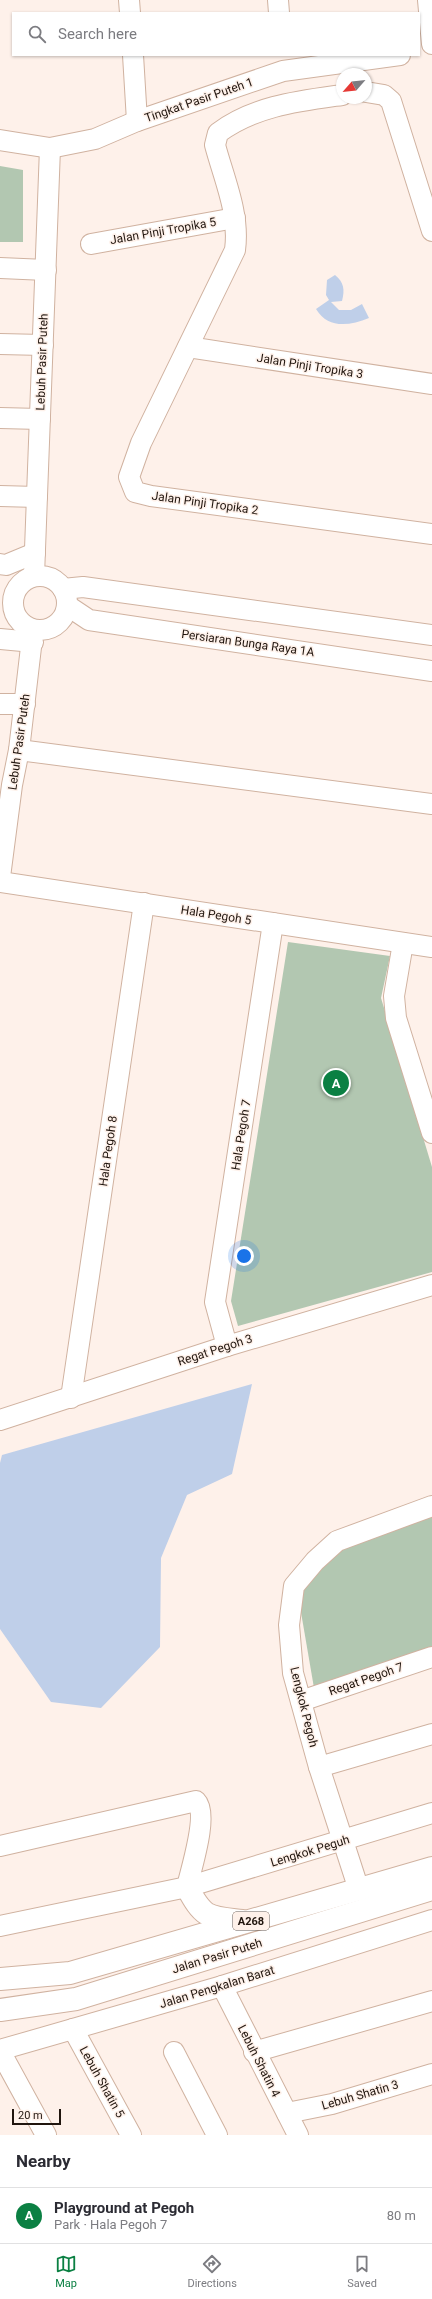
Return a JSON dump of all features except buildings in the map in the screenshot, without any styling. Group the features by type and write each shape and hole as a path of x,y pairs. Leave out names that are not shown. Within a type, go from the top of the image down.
{"main road":[{"name":"Jalan Pasir Puteh","path":"0,1980 70,1973 432,1868"},
{"path":"188,1887 199,1909 209,1916 249,1922"},
{"name":"Jalan Pasir Puteh","path":"0,2010 76,1999 432,1889"}],"street":[{"path":"129,0 130,12"},
{"path":"278,0 279,12"},
{"path":"428,0 432,44"},
{"path":"420,52 432,50"},
{"path":"133,56 137,121"},
{"name":"Tingkat Pasir Puteh 1","path":"0,140 50,148 95,139 283,63 385,56"},
{"path":"372,93 384,95 391,101 432,231"},
{"path":"188,348 235,250 237,233 235,218 216,145 218,133 229,124 277,104 336,96"},
{"name":"Lebuh Pasir Puteh","path":"34,576 50,148"},
{"name":"Jalan Pinji Tropika 5","path":"91,244 235,218"},
{"path":"0,268 46,270"},
{"path":"0,344 43,345"},
{"name":"Jalan Pinji Tropika 3","path":"188,348 432,384"},
{"name":"Jalan Pinji Tropika 2","path":"188,348 134,460 129,477 135,492 151,496 432,534"},
{"path":"0,418 40,419"},
{"path":"0,496 37,498"},
{"path":"0,564 17,561 35,553"},
{"path":"0,639 33,636 56,626 64,617 65,597 55,581 45,576 34,576 25,580 18,586 6,603 33,636"},
{"path":"65,597 83,587 432,636"},
{"name":"Persiaran Bunga Raya 1A","path":"65,597 89,620 432,671"},
{"name":"Lebuh Pasir Puteh","path":"0,877 6,785 19,750 33,636"},
{"path":"0,704 25,704"},
{"path":"19,750 432,804"},
{"name":"Hala Pegoh 5","path":"0,882 403,944 432,947"},
{"name":"Hala Pegoh 8","path":"71,1398 144,903"},
{"name":"Hala Pegoh 7","path":"228,1346 215,1302 273,923"},
{"path":"403,944 394,996 396,1018 432,1133"},
{"name":"Regat Pegoh 3","path":"0,1420 228,1346 432,1285"},
{"name":"Lengkok Pegoh","path":"359,1890 319,1767 293,1673 290,1625 294,1586 315,1561 338,1541 432,1506"},
{"name":"Regat Pegoh 7","path":"300,1701 432,1657"},
{"path":"319,1767 432,1734"},
{"path":"0,1846 196,1801 200,1815 200,1829 188,1887"},
{"name":"Lengkok Peguh","path":"0,1926 188,1887 432,1813"},
{"name":"Jalan Pengkalan Barat","path":"0,2050 222,1986 432,1920"},
{"name":"Lebuh Shatin 4","path":"222,1986 254,2052 298,2135"},
{"path":"254,2052 432,2001"},
{"name":"Lebuh Shatin 5","path":"73,2029 131,2135"},
{"path":"0,2050 46,2135"},
{"path":"174,2052 217,2135"},
{"name":"Lebuh Shatin 3","path":"286,2113 332,2104 432,2074"}],"green space":[{"path":"0,166 23,170 23,242 0,242"},
{"path":"288,942 390,956 381,998 432,1167 432,1272 238,1326 231,1301"},
{"path":"432,1515 432,1650 314,1688 297,1589 341,1550"}],"water":[{"path":"335,275 342,283 343,297 342,301 331,302 339,310 351,310 362,304 369,318 347,324 333,323 327,320 316,309 329,300 326,295 327,280"},
{"path":"252,1384 232,1474 187,1495 161,1558 160,1647 101,1708 51,1702 0,1629 0,1463 2,1455"}],"place":[{"name":"Playground at Pegoh","path":"336,1083"}]}
